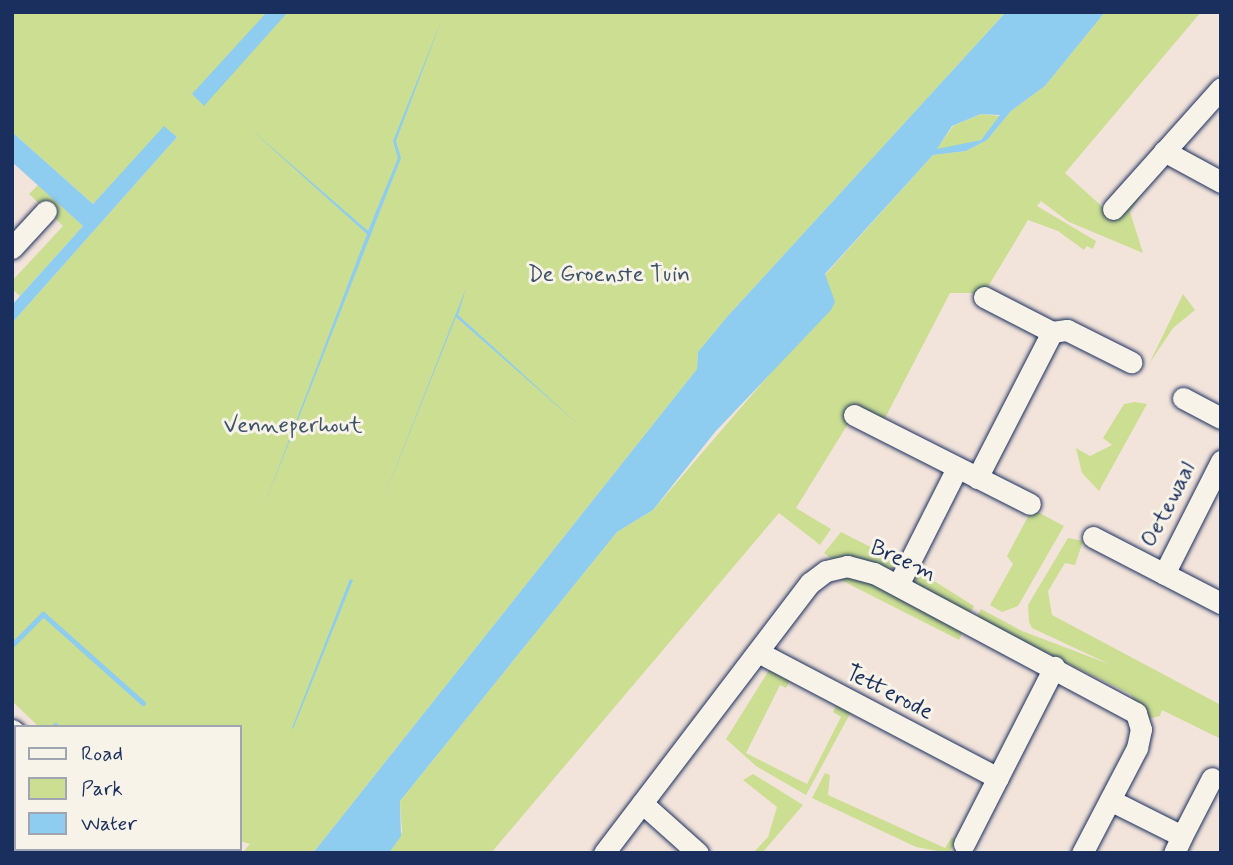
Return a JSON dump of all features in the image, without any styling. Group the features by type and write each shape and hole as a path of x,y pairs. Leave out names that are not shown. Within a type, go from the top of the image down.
{"street":[{"path":"1113,209 1221,88"},
{"path":"1164,151 1221,182"},
{"path":"12,248 46,211"},
{"path":"984,297 1052,332 1068,330 1130,362"},
{"path":"977,478 1052,332"},
{"path":"1183,398 1221,418"},
{"path":"854,415 1030,504"},
{"name":"Oetewaal","path":"1164,574 1221,461"},
{"path":"898,585 957,468"},
{"name":"Oetewaal","path":"1093,537 1221,603"},
{"name":"Breem","path":"604,853 803,590 826,571 858,567 898,585 1127,705 1139,719 1139,742 1082,853"},
{"name":"Tetterode","path":"758,652 998,778"},
{"path":"964,844 1054,667"},
{"path":"1110,800 1178,845 1212,778"},
{"path":"642,803 698,853"}],"green space":[{"name":"Venneperhout","path":"12,12 1006,12 726,318 698,352 697,369 313,853 242,853 250,844 242,842 242,725 37,725 12,701 12,323 177,137 164,127 93,204 12,132"},
{"path":"1105,12 1201,12 1065,173 1106,210 1136,192 1140,197 1130,212 1143,253 1069,222 1041,201 1037,206 1096,241 1093,249 1087,246 1084,250 1058,231 1028,220 980,300 972,293 950,293 883,422 859,406 796,508 831,529 820,545 779,513 491,853 389,853 402,832 400,801 617,532 653,510 769,375 825,275 933,155 966,151 987,140 1011,111 1045,86"},
{"path":"981,114 1000,116 981,140 936,150 953,126"},
{"path":"38,185 83,226 20,296 12,289 12,281 63,226 29,194"},
{"path":"1183,294 1195,310 1173,328 1149,364"},
{"path":"1124,404 1147,404 1099,491 1082,473 1076,448 1090,456 1112,445 1103,438"},
{"path":"1032,509 1064,526 1018,606 1002,612 990,605 1013,564 1007,556"},
{"path":"841,532 900,562 890,570 832,559 824,553"},
{"path":"1068,538 1083,541 1075,565 1065,563 1048,591 1052,615 1221,705 1221,739 1162,710 1160,716 1148,719 1130,694 976,618 981,609 1022,631 1109,664 1032,628 1029,622 1028,605"},
{"path":"915,569 974,606 970,614 916,589"},
{"path":"857,576 963,631 959,640 837,578"},
{"path":"771,667 791,679 786,688 780,685 746,753 807,784 841,717 833,712 836,706 851,712 806,795 756,766 726,739"},
{"path":"825,773 830,775 828,795 945,848 952,837 956,840 949,853 916,847 812,798"},
{"path":"753,774 803,805 762,853 754,852 768,837 777,807 743,780"}],"water":[{"path":"267,12 288,12 204,106 192,94"},
{"path":"1006,12 1105,12 1045,86 1011,111 987,140 966,151 933,155 825,274 835,302 831,310 715,432 653,510 617,532 400,801 401,836 389,853 313,853 697,369 698,352","holes":["981,114 1000,115 981,140 937,149 952,126"]},
{"path":"442,19 396,141 401,158 264,506 367,234 246,125 368,231 398,158 393,141"},
{"path":"164,126 177,137 12,323 12,305 83,226 12,162 12,132 93,204"},
{"path":"466,288 458,315 580,426 456,317 379,510"},
{"path":"350,579 353,580 293,729 292,728"}],"waterway":[{"path":"12,645 43,614 143,703"}],"park label":[{"name":"De Groenste Tuin","path":"609,275"}]}
